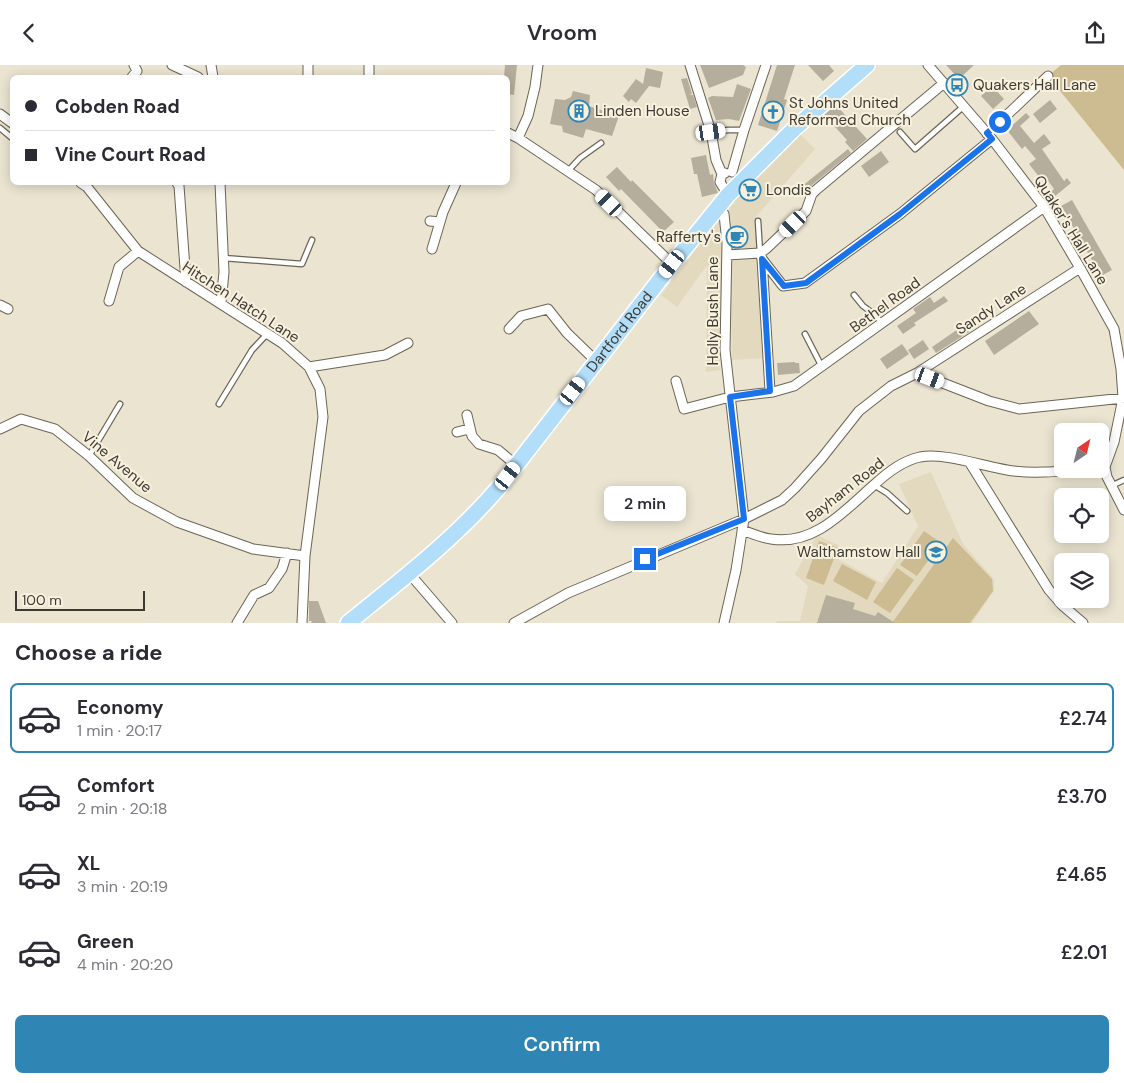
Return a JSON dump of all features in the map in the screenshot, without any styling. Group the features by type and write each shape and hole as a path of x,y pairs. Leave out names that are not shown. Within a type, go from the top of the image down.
{"main road":[{"name":"Dartford Road","path":"348,623 409,573 480,510 672,264 724,201 738,176 867,65"}],"street":[{"path":"172,65 194,75"},
{"path":"518,138 528,117 538,65"},
{"name":"Holly Bush Lane","path":"690,65 711,132 716,159 722,174 720,182 724,201 727,255 725,350 744,519 727,622"},
{"path":"722,174 738,176 744,131 766,65"},
{"name":"Quaker's Hall Lane","path":"928,65 990,136 1044,207 1114,329 1121,369 1123,398 1114,442 1109,453"},
{"path":"761,256 784,286 806,283 900,214 990,136 1048,76"},
{"path":"770,391 761,256 806,211 812,194 816,190 944,83"},
{"path":"510,134 596,190 672,264"},
{"name":"Hitchen Hatch Lane","path":"84,185 138,251 282,343 308,367 320,389 323,417 305,556 302,623"},
{"path":"180,185 186,283"},
{"path":"220,185 224,258 221,303"},
{"path":"432,249 443,212 455,185"},
{"name":"Bethel Road","path":"676,381 684,409 730,397 794,387 1044,207"},
{"path":"430,221 440,223"},
{"path":"109,301 119,267 138,251"},
{"path":"727,255 761,256"},
{"name":"Sandy Lane","path":"514,623 568,593 744,519 782,500 821,459 859,411 891,386 917,373 1080,268"},
{"path":"509,329 521,316 548,309 567,333 596,361"},
{"path":"308,367 385,355 408,343"},
{"path":"917,373 989,401 1019,409 1123,398"},
{"path":"466,415 472,436 479,444 498,450 516,465"},
{"name":"Vine Avenue","path":"0,429 21,419 55,429 89,456 133,498 177,522 253,549 305,556"},
{"path":"457,432 469,429"},
{"name":"Bayham Road","path":"742,531 774,540 803,538 824,527 894,468 921,457 938,457 1023,472 1054,470"},
{"path":"970,463 1049,590 1078,622"},
{"path":"1108,478 1124,510"},
{"path":"237,623 254,595 268,588 282,569 287,553"},
{"path":"409,573 452,623"}],"lane":[{"path":"900,132 915,149 964,106"},
{"path":"0,128 10,136"},
{"path":"711,132 744,131"},
{"path":"568,171 580,158 601,143"},
{"path":"758,221 761,256"},
{"path":"224,258 302,264 312,240"},
{"path":"854,295 883,324"},
{"path":"219,405 252,351 268,333"},
{"path":"805,334 822,368"},
{"path":"89,456 120,404"},
{"path":"1111,486 1124,480"},
{"path":"874,485 887,493 907,511"}],"shaded area":[{"path":"1061,65 1124,65 1124,170 1048,76"},
{"path":"798,132 815,149 755,218 764,358 732,360 729,200"},
{"path":"721,216 720,370 706,372 707,265 677,307 661,295"},
{"name":"Walthamstow Hall","path":"931,472 963,544 994,579 994,591 972,623 776,623 777,621 800,621 808,586 795,574 817,535 838,545 836,558 882,583 918,526 899,484"},
{"path":"924,531 941,543 917,576 900,565"},
{"path":"953,538 992,579 993,591 970,623 892,623"},
{"path":"819,541 838,548 824,585 806,578"},
{"path":"842,564 876,582 867,600 833,581"},
{"path":"897,568 914,580 890,613 873,602"}],"building":[{"path":"505,65 517,65 514,95 510,94 510,75 504,75"},
{"path":"700,65 743,65 746,67 743,75 709,88"},
{"path":"777,65 795,65 784,99 787,100 777,131 758,125"},
{"path":"808,65 829,65 834,71 823,81"},
{"path":"946,65 974,65 959,79"},
{"path":"646,68 663,72 660,88 649,86 636,103 631,99 629,102 623,96 636,79 643,84"},
{"path":"687,78 692,94 689,95 693,95 697,107 690,109 681,79"},
{"path":"737,84 751,89 739,121 729,119 716,120 708,98 712,96 733,97"},
{"path":"992,86 1004,99 993,109 981,96"},
{"name":"Linden House","path":"573,91 590,95 589,106 619,116 612,136 586,129 583,138 563,132 562,126 550,124 555,99 565,100 571,97"},
{"path":"1050,100 1057,109 1040,123 1033,114"},
{"path":"836,105 867,139 853,151 845,142 847,140 824,115"},
{"path":"1026,113 1030,117 1020,126 1034,143 1044,134 1051,143 1042,149 1064,181 1067,178 1071,183 1054,197 1050,193 1054,189 1044,175 1040,178 1029,164 1036,159 1025,146 1022,149 1007,130"},
{"path":"848,149 851,153 812,185 806,193 801,187"},
{"path":"881,151 889,162 869,177 861,166"},
{"path":"706,155 710,175 713,174 718,193 702,197 691,158"},
{"path":"617,167 674,222 663,232 621,189 619,191 606,177"},
{"path":"1072,200 1112,270 1101,276 1061,206"},
{"path":"944,296 948,301 914,323 916,325 903,334 897,326 916,313 913,309 930,297 934,303"},
{"path":"1029,311 1039,324 994,355 985,341"},
{"path":"964,325 969,332 936,353 932,347"},
{"path":"923,340 929,349 914,359 908,350"},
{"path":"902,344 909,354 887,369 880,359"},
{"path":"777,363 799,363 800,373 778,375"},
{"path":"826,595 855,603 853,609 875,616 878,612 895,623 817,623"},
{"path":"309,601 318,601 326,623 311,623 312,621 309,621"}],"place":[{"name":"Quakers Hall Lane","path":"957,85"},
{"name":"Linden House","path":"579,111"},
{"name":"St Johns United Reformed Church","path":"773,112"},
{"name":"Londis","path":"750,190"},
{"name":"Rafferty's","path":"737,237"},
{"name":"Walthamstow Hall","path":"936,552"}],"route":[{"path":"645,559 744,519 730,397 770,391 762,259 784,286 806,283 900,214 992,139 987,133 1000,122"}]}
